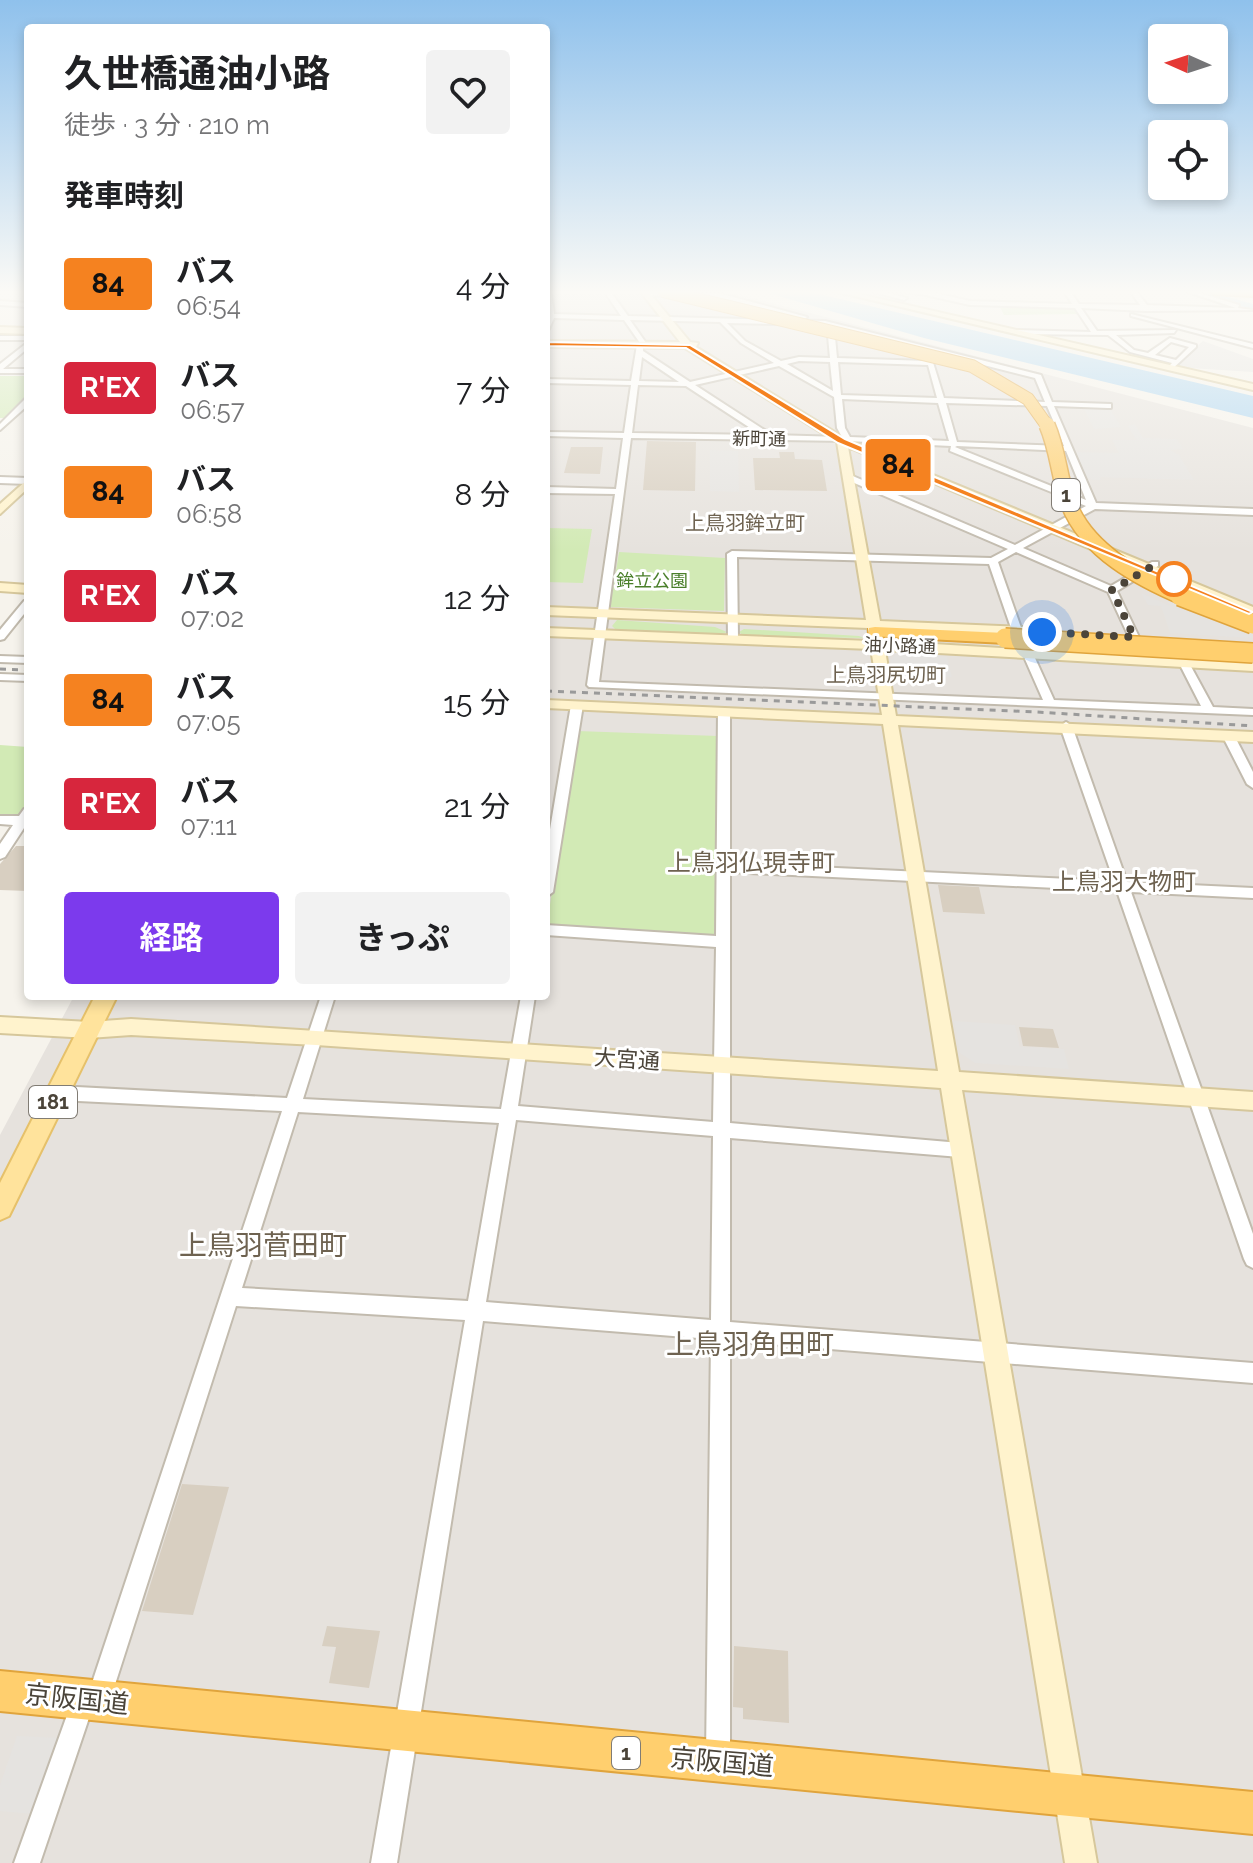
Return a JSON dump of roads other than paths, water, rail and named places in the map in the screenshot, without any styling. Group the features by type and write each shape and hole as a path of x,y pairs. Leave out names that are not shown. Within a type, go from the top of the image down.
{"highway":[{"name":"1","path":"993,378 1028,398 1050,431 1072,512 1095,542 1156,584 1253,624"},
{"path":"876,634 1013,634 1253,653"},
{"name":"京阪国道","path":"0,1691 1253,1813"}],"main road":[{"name":"181","path":"0,1208 104,1000"}],"street":[{"path":"637,378 593,685 890,708 1066,726 1253,737"},
{"path":"682,378 772,439"},
{"path":"550,381 690,384 718,378"},
{"path":"742,378 844,440 1244,604 1253,612"},
{"path":"806,378 839,397 1108,406"},
{"path":"836,378 848,477 890,708 960,1150 1081,1863"},
{"path":"934,378 954,445"},
{"path":"1038,378 1093,506"},
{"path":"1220,378 1253,387"},
{"path":"0,428 5,419 24,406"},
{"name":"新町通","path":"550,434 844,440 1068,449"},
{"path":"942,445 1093,506 1253,512"},
{"path":"848,477 1112,590 1134,637"},
{"path":"0,480 24,482"},
{"path":"0,511 24,486"},
{"path":"550,490 620,492"},
{"path":"733,639 732,554 993,561 1093,506"},
{"path":"993,561 1013,634 1028,652 1050,703"},
{"path":"1112,590 1152,566"},
{"path":"0,587 24,591"},
{"path":"0,594 24,592"},
{"path":"0,637 24,608"},
{"path":"550,611 876,634"},
{"name":"油小路通","path":"550,632 733,639 876,634 1028,652 1253,667"},
{"path":"1013,634 1161,638 1253,645"},
{"path":"1161,638 1209,710"},
{"path":"0,659 24,660"},
{"path":"0,677 24,678"},
{"path":"550,704 724,711 1050,703 1253,712"},
{"path":"550,851 577,705"},
{"path":"718,1762 724,711"},
{"path":"1066,726 1253,1259"},
{"path":"1228,735 1253,784"},
{"path":"0,820 24,818"},
{"path":"0,854 24,821"},
{"path":"724,867 916,874 1253,893"},
{"path":"550,930 724,942"},
{"path":"27,1863 90,1700 327,1000"},
{"path":"384,1863 527,1000"},
{"name":"大宮通","path":"0,1025 89,1030 131,1027 316,1037 1253,1101"},
{"path":"58,1093 722,1127 960,1150"},
{"path":"229,1296 477,1311 1253,1373"}],"water":[{"path":"1088,378 1176,378 1253,396 1253,418"}],"railway":[{"path":"0,669 24,670"},
{"path":"550,691 1037,712 1253,726"}],"district":[{"name":"上鳥羽鉾立町","path":"745,523"},
{"name":"上鳥羽尻切町","path":"886,675"},
{"name":"上鳥羽仏現寺町","path":"751,863"},
{"name":"上鳥羽大物町","path":"1124,882"},
{"name":"上鳥羽菅田町","path":"263,1245"},
{"name":"上鳥羽角田町","path":"750,1344"}],"park label":[{"name":"鉾立公園","path":"652,581"}]}
